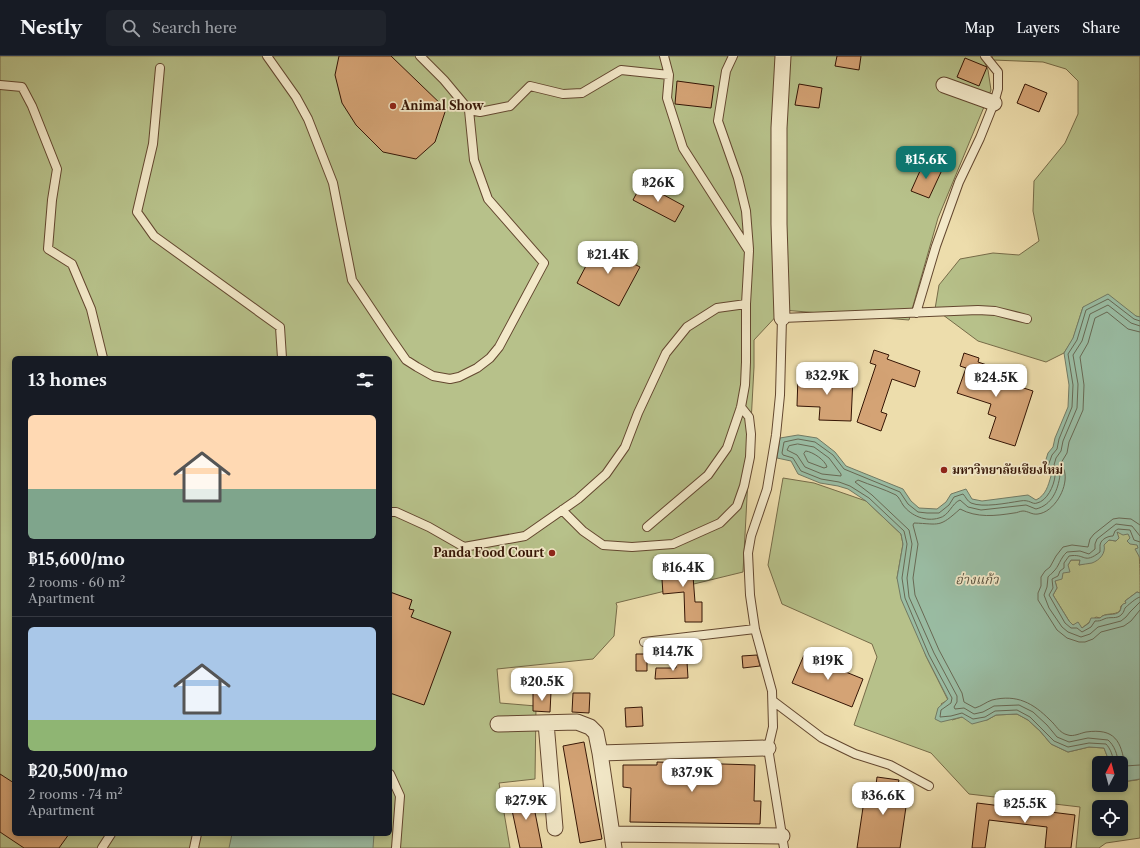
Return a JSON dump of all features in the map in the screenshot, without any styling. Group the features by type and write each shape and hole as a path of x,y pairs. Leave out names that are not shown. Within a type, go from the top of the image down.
{"street":[{"path":"782,318 779,224 779,128 783,56"},
{"path":"944,85 994,103"},
{"path":"498,724 577,722 590,727 596,733 613,841 783,842"},
{"path":"546,723 555,828"},
{"path":"600,753 768,748"}],"lane":[{"path":"267,56 296,97 308,118 333,183 352,280 406,360 433,376 450,379 459,377 478,368 490,358 499,347 544,263 488,199 474,160 469,110 444,80 420,56"},
{"path":"664,56 669,75 667,98 683,148 749,251"},
{"path":"647,527 708,475 727,448 741,406 745,385 746,304 749,251 746,211 738,178 718,121 726,70 733,56"},
{"path":"916,313 936,246 959,182 980,138 998,89 998,72 985,56"},
{"path":"160,68 153,144 137,212 154,236 280,327 282,356"},
{"path":"469,110 480,112 510,106 530,86 563,94 582,93 621,70 669,75"},
{"path":"0,84 22,87 32,106 57,169 52,200 48,250 72,264 91,309 103,356"},
{"path":"392,512 396,512 429,528 464,547 525,536 578,499 606,474 625,447 638,413 666,353 687,327 717,308 746,304"},
{"path":"783,842 768,748 773,727 772,691 755,629 750,595 748,553 751,536 767,489 772,464 780,395 782,318 978,310 995,311 1026,319"},
{"path":"562,510 583,531 603,544 632,548 673,544 720,523 737,506 744,486 750,457 751,434 749,417 741,406"},
{"path":"644,642 755,629"},
{"path":"773,701 822,738 855,754 890,765 929,786"},
{"path":"392,778 400,796 396,848"},
{"path":"102,848 110,836"},
{"path":"194,848 197,836"}],"shaded area":[{"path":"0,56 982,56 988,70 991,90 938,218 909,320 782,310 754,340 754,367 743,572 616,603 614,636 593,659 497,669 500,703 536,706 535,779 499,783 510,848 0,848"},
{"path":"992,56 1140,56 1140,317 1083,307 1073,339 1064,353 1046,362 978,341 935,309 939,285 960,259 993,253 1019,255 1039,241 1033,211 1034,181 1065,143 1078,114 1078,81 1066,69 1043,62 993,60"},
{"path":"783,478 814,483 866,501 901,534 903,544 897,578 926,656 948,700 941,704 952,720 962,717 987,720 996,715 1017,714 1028,720 1051,744 1068,752 1089,747 1104,748 1107,756 1092,756 1092,792 1128,792 1128,781 1140,779 1140,838 1106,843 1099,848 1076,848 1080,807 969,794 931,753 854,725 877,657 872,644 782,604 768,565"},
{"path":"1117,532 1128,533 1138,545 1140,561 1140,593 1137,592 1125,601 1126,603 1121,606 1120,611 1118,612 1104,615 1100,618 1096,617 1082,628 1079,625 1073,625 1053,595 1057,588 1055,581 1063,573 1071,560 1080,560 1079,565 1086,563 1109,540 1116,541"}],"water":[{"name":"อ่างแก้ว","path":"1108,294 1136,316 1140,317 1140,558 1135,549 1138,548 1137,545 1130,544 1127,541 1130,538 1128,534 1123,535 1117,532 1119,538 1116,541 1109,540 1104,545 1102,556 1095,562 1079,565 1080,560 1071,560 1068,565 1070,572 1063,573 1062,579 1055,581 1057,588 1053,595 1069,621 1073,625 1078,622 1082,628 1089,623 1091,618 1100,618 1105,615 1118,613 1122,605 1126,603 1125,601 1137,592 1140,593 1140,779 1128,781 1128,756 1107,756 1104,748 1089,747 1068,752 1051,744 1028,720 1017,714 996,715 987,720 972,724 962,717 941,722 935,719 938,708 948,699 926,656 901,599 897,578 903,544 901,534 866,501 848,489 820,483 798,474 791,461 777,458 780,438 798,435 817,438 835,452 846,466 903,489 911,501 919,508 937,509 946,502 951,494 966,489 972,499 982,501 1028,495 1036,500 1044,493 1049,483 1051,476 1043,469 1048,453 1053,447 1055,438 1068,407 1069,385 1064,353 1073,338 1083,307"},
{"path":"232,836 374,836 373,848 229,848"}],"building":[{"name":"Animal Show","path":"339,56 391,56 446,109 435,142 416,159 383,152 356,125 342,103 335,75"},
{"path":"837,56 861,56 859,70 835,66"},
{"path":"965,58 987,67 979,86 957,77"},
{"path":"677,81 714,86 711,108 675,104"},
{"path":"799,84 822,88 819,108 795,105"},
{"path":"1025,84 1047,93 1039,112 1017,103"},
{"path":"924,162 942,170 929,198 911,191"},
{"path":"642,183 684,206 675,222 633,200"},
{"path":"597,245 640,267 619,306 577,283"},
{"path":"874,350 889,355 887,359 920,371 915,387 892,379 881,412 887,414 881,431 857,422 876,365 870,363"},
{"path":"964,353 979,358 978,362 1008,372 1005,382 1033,391 1015,446 989,438 996,417 988,414 991,404 957,393 966,368 960,366"},
{"path":"798,376 853,378 851,421 819,420 820,407 797,406"},
{"path":"692,563 695,602 702,602 702,622 685,622 684,592 663,594 661,565"},
{"path":"392,593 412,600 409,609 414,610 411,617 451,632 424,705 392,694"},
{"path":"636,654 647,654 647,671 636,671"},
{"path":"757,655 760,666 743,668 742,656"},
{"path":"804,655 863,679 852,707 792,683"},
{"path":"676,662 687,662 688,678 655,679 656,668 676,668"},
{"path":"533,692 551,692 550,712 533,711"},
{"path":"573,693 590,693 589,713 572,712"},
{"path":"642,707 643,726 626,727 625,708"},
{"path":"584,742 602,839 580,843 563,746"},
{"path":"657,762 755,765 754,801 761,801 760,824 630,822 631,788 623,787 623,765 657,765"},
{"path":"0,774 12,782 12,836 68,836 59,848 24,848 0,832"},
{"path":"877,777 899,780 897,788 902,789 901,799 907,800 900,848 857,848 865,794 871,795 873,785 876,785"},
{"path":"531,792 542,848 520,848 509,796"},
{"path":"977,803 1075,815 1071,848 1045,848 1047,827 989,820 985,848 972,848"}],"place":[{"name":"Animal Show","path":"393,106"},
{"name":"มหาวิทยาลัยเชียงใหม่","path":"944,470"},
{"name":"Panda Food Court","path":"552,553"}]}
